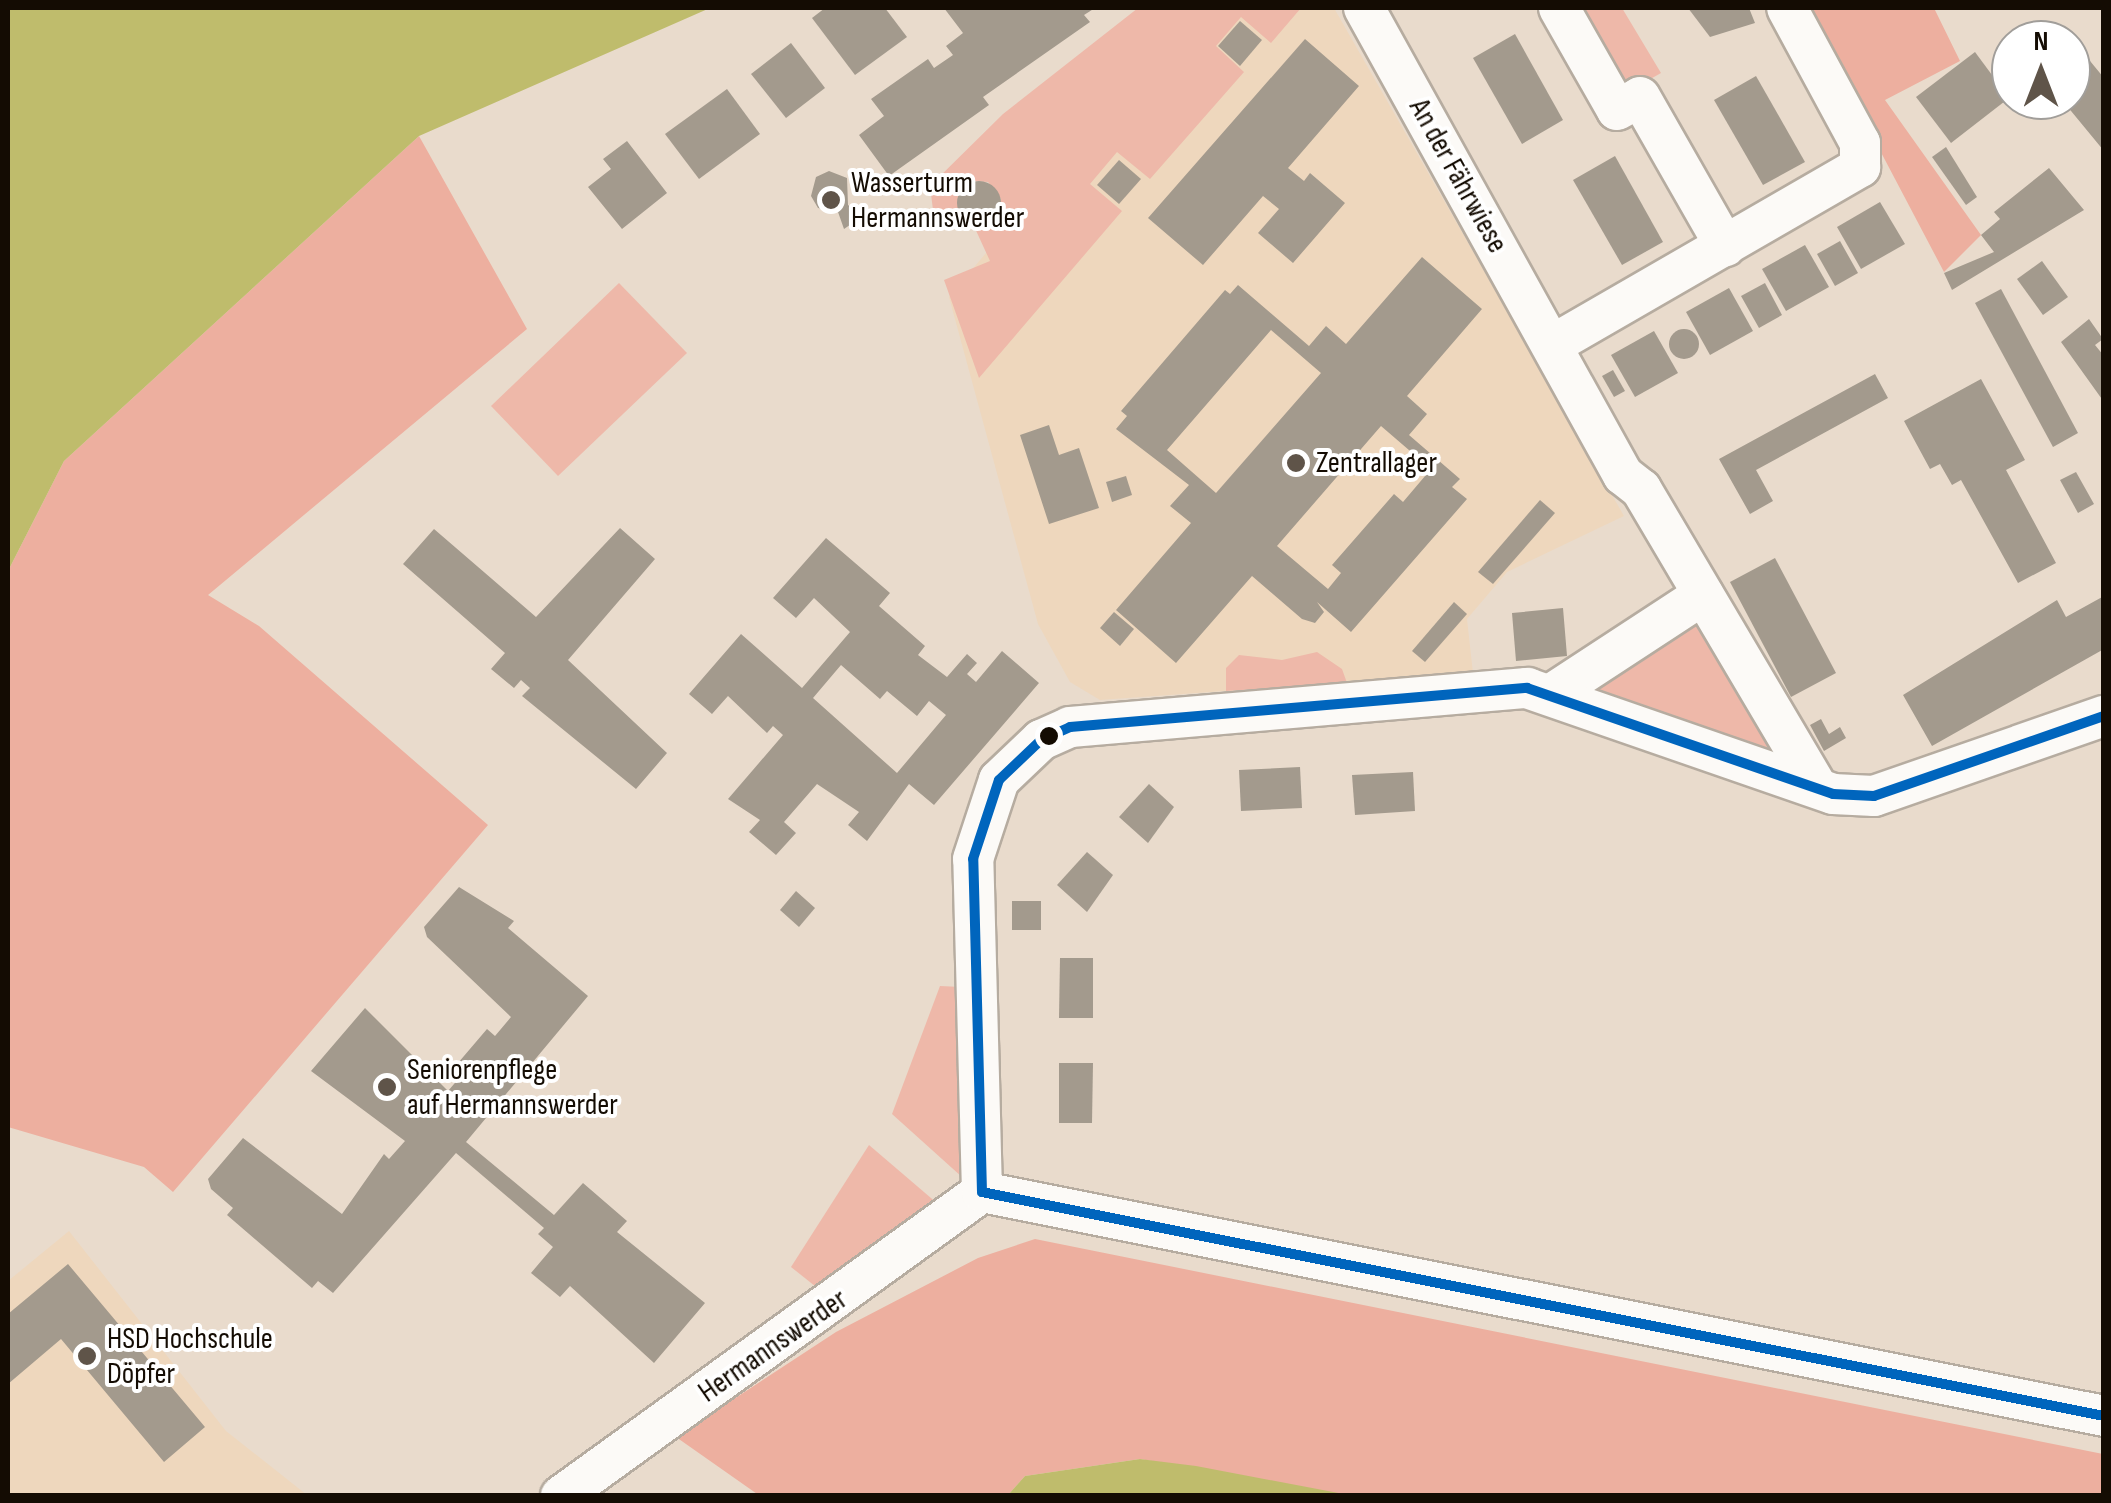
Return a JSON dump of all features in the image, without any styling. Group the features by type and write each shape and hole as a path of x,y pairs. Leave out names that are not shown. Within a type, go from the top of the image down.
{"street":[{"name":"An der Fährwiese","path":"1364,8 1552,345 1817,787"},
{"path":"1559,8 1617,110 1640,97 1725,246"},
{"path":"1552,345 1854,174 1863,160 1788,8"},
{"path":"1550,695 1704,595"},
{"path":"2104,716 1894,794 1817,787 1527,688 1096,722 1041,740 1017,758 985,806 974,859 982,1192 2104,1416"},
{"name":"Hermannswerder","path":"561,1496 982,1192"}],"shaded area":[{"path":"8,8 710,8 419,136 64,461 8,571"},
{"path":"1138,8 1301,8 1271,43 1241,17 1216,46 1244,72 1150,179 1117,152 1090,184 1122,211 979,378 944,280 990,261 973,224 994,219 1001,199 988,182 973,181 961,189 961,216 955,216 933,210 930,186 1003,114"},
{"path":"1192,8 1334,8 1624,516 1507,572 1467,619 1473,673 1100,700 1070,682 1038,624 949,297"},
{"path":"1563,8 1622,8 1661,73 1617,98"},
{"path":"1805,8 1934,8 1960,61 1885,100 1981,235 1944,272"},
{"path":"419,136 527,329 208,595 259,626 488,825 173,1192 144,1167 8,1127 8,571 64,461"},
{"path":"619,283 687,353 558,476 491,406"},
{"path":"1696,610 1776,756 1594,693 1593,683"},
{"path":"1317,652 1342,669 1347,683 1226,691 1226,668 1239,655 1282,660"},
{"path":"940,986 961,987 962,1177 892,1114"},
{"path":"869,1145 945,1210 825,1294 791,1267"},
{"name":"HSD Hochschule Döpfer","path":"69,1231 226,1431 307,1495 8,1496 8,1281"},
{"path":"1035,1239 2103,1454 2104,1495 1349,1496 1140,1459 1025,1476 1008,1495 760,1496 676,1437 836,1332 978,1258"},
{"path":"1140,1459 1349,1495 1008,1495 1025,1476"}],"building":[{"path":"825,8 885,8 907,37 855,75 812,18"},
{"path":"944,8 1095,8 1084,15 1090,22 983,97 989,105 889,176 859,135 884,116 871,99 928,59 934,68 953,55 946,46 963,33"},
{"path":"1688,8 1749,8 1755,23 1710,37"},
{"path":"1240,21 1262,40 1240,66 1218,46"},
{"path":"1515,34 1563,120 1522,144 1473,58"},
{"path":"1305,39 1359,86 1288,168 1304,181 1310,173 1345,203 1293,263 1258,233 1279,209 1263,196 1203,265 1148,218"},
{"path":"791,43 825,88 786,118 751,74"},
{"path":"1975,52 1991,74 1991,112 1951,143 1916,97"},
{"path":"2091,62 2104,78 2104,151 2078,120 2091,120"},
{"path":"1756,76 1805,162 1763,185 1714,100"},
{"path":"727,89 760,134 699,179 665,134"},
{"path":"627,141 667,193 622,229 588,187 611,169 603,159"},
{"path":"1946,147 1977,197 1966,205 1932,157"},
{"path":"1615,156 1663,242 1622,265 1573,180"},
{"path":"1119,160 1141,179 1119,204 1097,185"},
{"path":"2049,168 2084,210 1952,290 1944,273 1994,252 1981,235 2000,219 1994,212"},
{"name":"Wasserturm Hermannswerder","path":"829,171 847,178 848,205 863,216 844,229 838,212 818,208 811,196 816,177"},
{"path":"979,181 995,187 1001,203 995,219 979,225 963,219 957,203 963,187"},
{"path":"1880,202 1905,244 1861,269 1837,227"},
{"path":"1840,241 1858,273 1835,286 1817,254"},
{"path":"1805,245 1829,287 1786,311 1762,269"},
{"name":"Zentrallager","path":"1422,257 1482,309 1407,396 1427,414 1409,435 1460,479 1452,487 1467,499 1351,632 1317,602 1324,612 1315,623 1302,619 1252,576 1176,663 1116,610 1191,523 1170,506 1189,485 1116,429 1127,416 1121,411 1225,290 1230,294 1238,285 1309,346 1326,326 1346,344","holes":["1271,330 1321,373 1216,493 1167,450","1381,426 1431,469 1403,502 1394,494 1332,565 1341,573 1328,589 1277,546"]},
{"path":"2042,261 2068,297 2043,315 2017,279"},
{"path":"1765,283 1782,315 1759,328 1741,296"},
{"path":"1729,288 1753,331 1710,355 1686,312"},
{"path":"2001,289 2078,433 2053,447 1975,303"},
{"path":"2089,319 2103,339 2095,345 2104,356 2104,402 2061,342"},
{"path":"1684,329 1695,333 1699,344 1695,355 1684,359 1673,355 1669,344 1673,333"},
{"path":"1654,331 1678,373 1635,397 1611,355"},
{"path":"1613,370 1625,391 1614,397 1602,376"},
{"path":"1875,374 1888,398 1756,470 1773,501 1750,514 1719,459"},
{"path":"1981,379 2025,460 2006,470 2056,563 2018,583 1961,480 1952,485 1940,464 1930,469 1904,421"},
{"path":"1049,425 1059,455 1079,448 1099,508 1049,524 1020,435"},
{"path":"2076,472 2094,504 2078,513 2060,480"},
{"path":"1126,476 1132,495 1112,502 1106,482"},
{"path":"1540,500 1555,513 1493,584 1478,572"},
{"path":"620,528 655,559 568,660 667,753 636,789 522,696 530,688 521,680 514,688 491,669 505,653 403,564 434,529 536,617"},
{"path":"826,538 890,593 879,606 925,646 918,655 947,677 967,654 977,663 967,674 976,682 1002,651 1039,683 934,805 909,784 867,841 848,825 859,812 817,784 784,822 796,833 776,855 749,832 760,820 728,799 783,735 773,726 767,733 728,696 712,714 689,694 741,634 802,688 850,632 814,598 796,618 773,598","holes":["841,665 880,699 887,691 917,716 929,701 946,715 897,773 813,698"]},
{"path":"1775,558 1836,673 1791,697 1730,582"},
{"path":"2104,596 2104,649 1932,746 1903,695 2057,600 2066,617"},
{"path":"1454,602 1467,614 1425,662 1412,651"},
{"path":"1563,608 1567,656 1516,661 1512,613"},
{"path":"1114,612 1134,629 1120,646 1100,628"},
{"path":"1821,719 1829,734 1840,727 1846,738 1824,751 1810,725"},
{"path":"1300,767 1302,808 1241,811 1239,770"},
{"path":"1413,772 1415,811 1355,815 1352,775"},
{"path":"1149,784 1174,807 1148,843 1119,817"},
{"path":"1087,852 1113,875 1087,912 1057,885"},
{"name":"Seniorenpflege auf Hermannswerder","path":"459,887 514,921 508,928 588,996 466,1142 554,1215 583,1183 627,1221 617,1232 705,1303 654,1363 570,1286 560,1297 531,1273 553,1247 538,1234 544,1228 456,1153 333,1293 318,1281 312,1288 227,1215 233,1208 211,1189 208,1179 243,1138 342,1214 384,1154 389,1159 405,1141 311,1071 365,1008 448,1091 466,1070 458,1063 487,1029 495,1036 511,1017 427,937 424,927"},
{"path":"796,891 815,908 799,927 780,910"},
{"path":"1012,901 1041,901 1041,930 1012,930"},
{"path":"1060,958 1093,958 1093,1018 1059,1018"},
{"path":"1059,1063 1093,1063 1092,1123 1059,1123"},
{"path":"68,1264 205,1427 164,1462 61,1339 8,1384 8,1314"}],"transit line":[{"path":"982,1192 973,859 999,780 1041,740 1070,727 1527,688 1833,794 1874,796 2104,716"},
{"path":"982,1192 2104,1416"}],"place":[{"name":"Wasserturm Hermannswerder","path":"831,200"},
{"name":"Zentrallager","path":"1296,463"},
{"name":"Seniorenpflege auf Hermannswerder","path":"387,1087"},
{"name":"HSD Hochschule Döpfer","path":"87,1356"}]}
